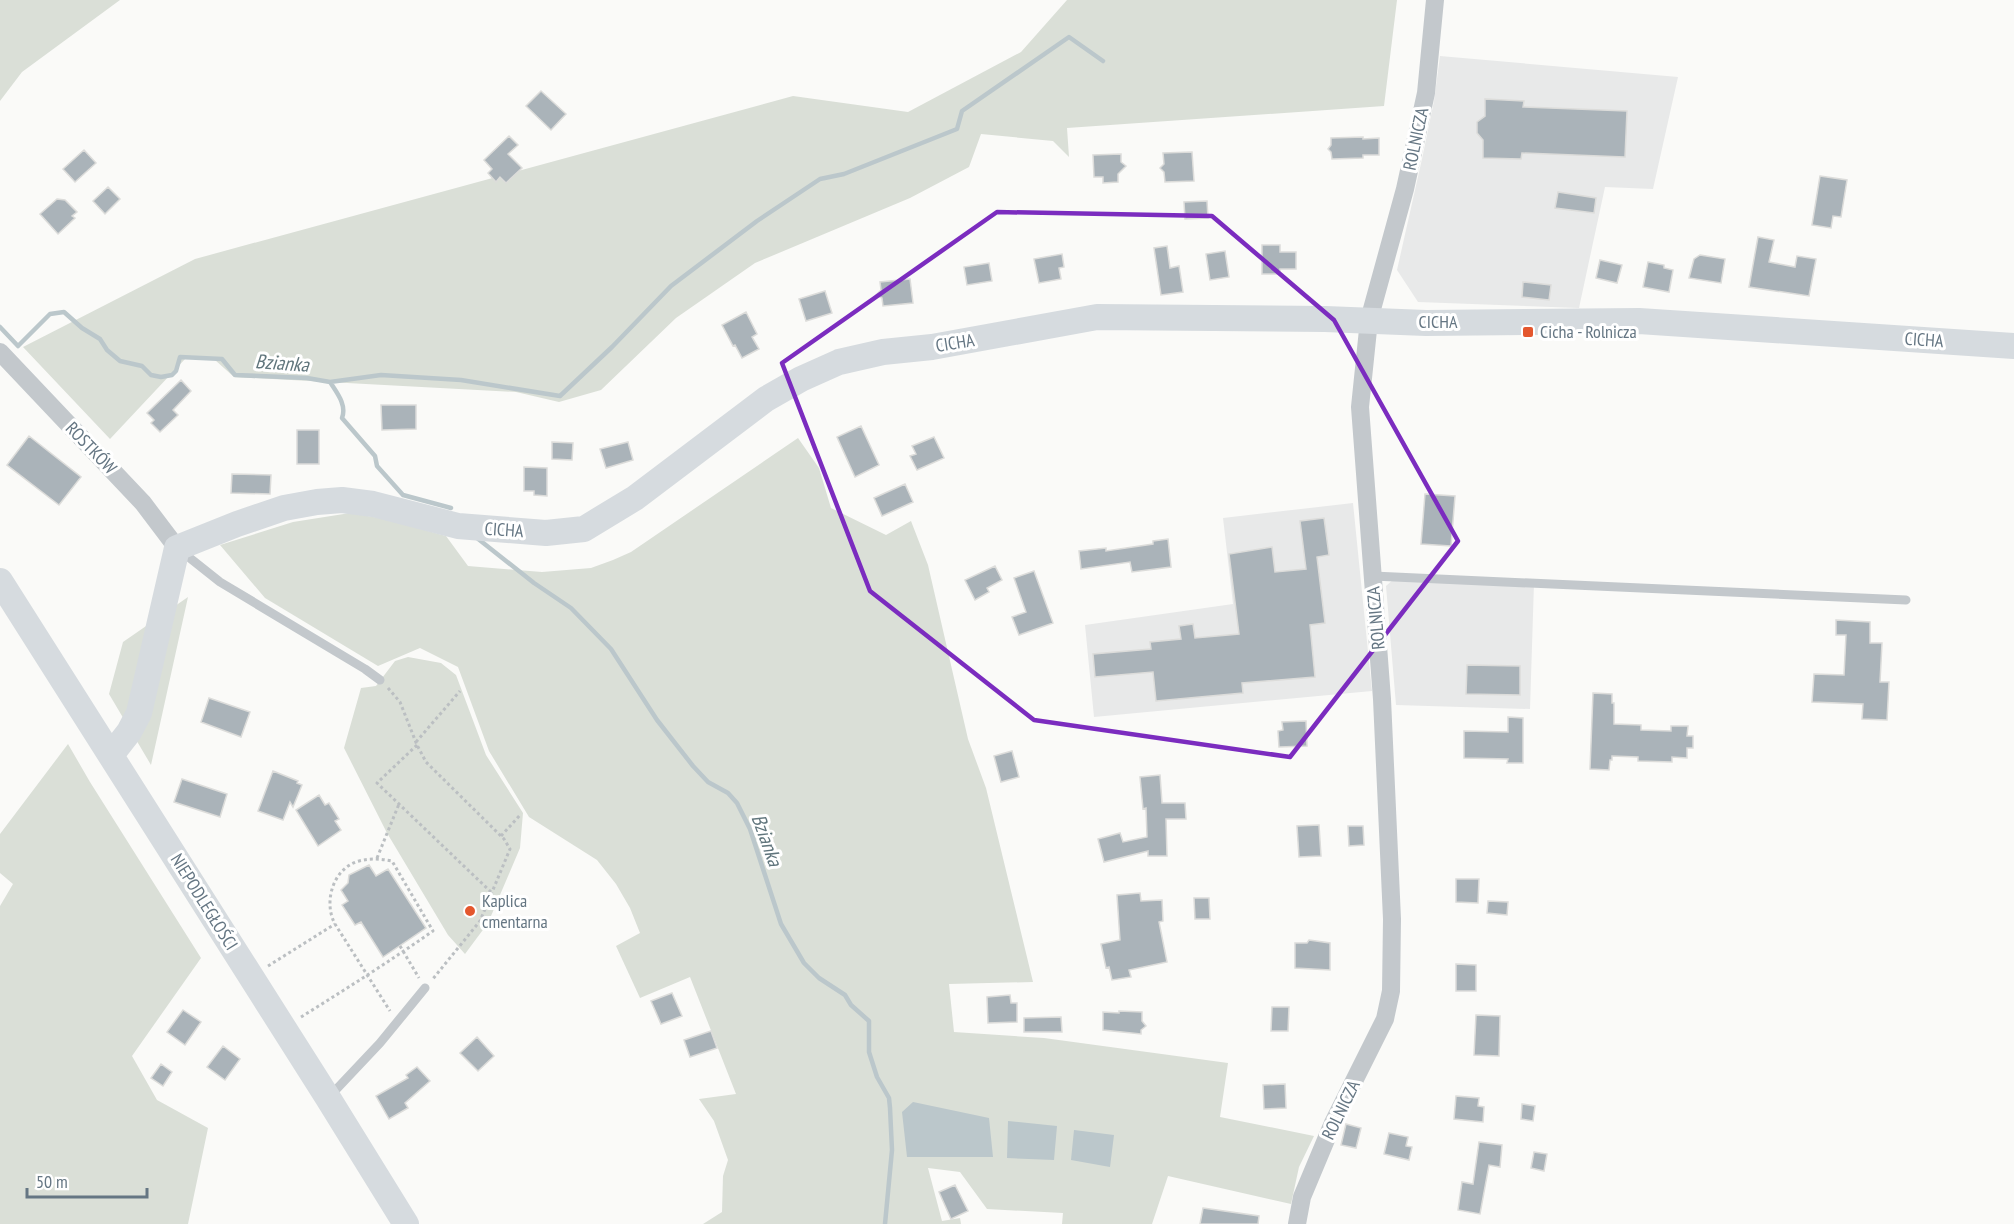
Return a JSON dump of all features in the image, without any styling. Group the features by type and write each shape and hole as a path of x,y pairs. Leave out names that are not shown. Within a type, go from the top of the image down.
{"street":[{"name":"ROLNICZA","path":"1297,1224 1302,1197 1333,1123 1385,1019 1391,991 1392,919 1382,699 1360,407 1369,320 1405,189 1426,93 1435,0"},
{"name":"CICHA","path":"177,548 284,508 342,500 373,504 458,526 546,532 584,529 635,498 766,399 801,379 839,362 883,352 933,347 1097,317 1369,320 1426,323 1639,321 2014,346"},
{"name":"ROSTKÓW","path":"0,352 143,503 177,548"},
{"path":"111,755 129,732 139,713 177,548"},
{"name":"NIEPODLEGŁOŚCI","path":"0,581 406,1224"}],"lane":[{"path":"177,548 220,582 381,680"},
{"path":"1372,576 1906,600"},
{"path":"328,1098 398,1022 425,988"}],"path":[{"path":"381,680 400,702 416,744 426,762 501,836 510,849 480,921 425,988 400,946"},
{"path":"460,691 416,744 377,783 491,892"},
{"path":"377,858 399,804"},
{"path":"501,836 520,814"},
{"path":"296,1021 368,975 433,931 392,861 377,858 357,861 339,873 330,894 330,911 335,924 368,975 398,1022"},
{"path":"263,969 335,924"}],"highlighted area":[{"path":"997,212 1212,216 1334,320 1458,541 1290,757 1034,720 870,591 782,363"}],"shaded area":[{"path":"0,0 120,0 22,72 0,101"},
{"path":"1067,0 1397,0 1384,106 1067,128 1069,157 1053,141 981,134 969,167 910,198 755,263 676,318 601,390 559,402 516,392 234,377 215,360 186,358 110,439 23,347 195,259 793,96 908,112 1021,52"},
{"path":"1440,56 1678,77 1653,189 1605,187 1579,308 1418,302 1397,270 1434,101"},
{"path":"798,438 819,468 831,508 886,535 911,521 928,565 968,739 986,788 1033,982 949,984 954,1032 1044,1038 1228,1063 1220,1117 1314,1136 1299,1167 1291,1204 1168,1176 1152,1224 1062,1224 1063,1213 987,1209 960,1172 928,1168 942,1221 960,1218 961,1224 703,1224 722,1212 723,1176 728,1160 714,1121 699,1099 736,1094 690,977 640,998 616,946 640,933 630,908 616,884 597,860 529,817 489,751 458,667 420,648 378,666 265,598 220,545 293,522 350,513 385,519 446,536 468,566 542,572 591,568 631,552"},
{"path":"1353,503 1372,691 1094,717 1085,625 1233,604 1223,518"},
{"path":"1395,578 1534,583 1530,709 1396,705 1386,586"},
{"path":"188,597 151,765 109,694 123,642"},
{"path":"408,657 441,663 456,675 486,755 523,813 520,848 488,923 465,954 448,935 387,833 344,748 361,688 376,686 395,661"},
{"path":"68,744 201,958 132,1056 157,1100 208,1128 188,1224 0,1224 0,906 13,884 0,873 0,834"},
{"path":"913,1102 989,1118 993,1157 907,1157 902,1112"},
{"path":"1008,1121 1057,1126 1054,1160 1007,1158"},
{"path":"1074,1130 1114,1135 1110,1167 1071,1160"}],"building":[{"path":"541,91 566,114 551,130 526,106"},
{"path":"1485,99 1524,101 1523,107 1627,111 1625,157 1522,153 1521,159 1483,158 1483,140 1477,133 1477,122 1485,116"},
{"path":"509,136 518,145 508,154 522,168 506,183 500,177 496,182 488,173 492,169 484,160"},
{"path":"1363,137 1363,139 1379,138 1379,155 1332,159 1328,149 1331,145 1331,138"},
{"path":"84,150 96,163 75,182 63,169"},
{"path":"1192,152 1194,181 1165,182 1164,172 1160,168 1164,164 1163,153"},
{"path":"1121,154 1121,162 1126,166 1118,174 1118,182 1103,183 1103,177 1094,177 1093,155"},
{"path":"1820,176 1847,180 1841,217 1833,216 1831,228 1812,225"},
{"path":"108,187 120,199 105,214 93,201"},
{"path":"1558,192 1596,198 1594,213 1555,208"},
{"path":"57,199 65,200 77,212 72,216 75,218 58,234 40,214"},
{"path":"1207,201 1208,218 1185,219 1184,202"},
{"path":"1758,237 1774,240 1769,262 1795,267 1797,256 1816,259 1809,296 1749,287"},
{"path":"1262,245 1280,245 1280,252 1296,252 1296,269 1280,269 1280,274 1262,274"},
{"path":"1167,246 1170,268 1179,266 1183,292 1161,295 1154,248"},
{"path":"1225,251 1229,277 1210,280 1206,254"},
{"path":"1062,254 1064,267 1059,268 1061,279 1039,283 1034,259"},
{"path":"1700,255 1725,259 1721,283 1689,278 1694,259"},
{"path":"1600,260 1622,265 1617,283 1596,278"},
{"path":"1648,262 1664,265 1664,268 1673,270 1669,292 1643,287"},
{"path":"989,263 992,281 967,285 964,267"},
{"path":"910,279 913,303 883,306 882,298 876,295 881,290 880,282"},
{"path":"1523,282 1551,285 1549,300 1522,297"},
{"path":"825,291 832,313 806,321 799,299"},
{"path":"746,312 757,334 752,337 759,349 742,358 722,325"},
{"path":"181,380 191,391 173,410 178,415 160,432 151,423 154,420 147,413"},
{"path":"381,405 416,405 416,429 382,430"},
{"path":"861,426 879,465 855,477 837,437"},
{"path":"297,430 319,430 319,464 297,464"},
{"path":"29,436 81,477 59,505 7,465"},
{"path":"934,437 944,458 917,470 910,456 916,454 912,446"},
{"path":"552,442 573,443 572,460 552,459"},
{"path":"628,442 633,460 606,468 600,449"},
{"path":"524,467 547,468 547,496 534,495 534,491 524,491"},
{"path":"232,474 271,475 270,494 231,493"},
{"path":"905,484 913,502 882,516 874,498"},
{"path":"1425,494 1455,496 1451,546 1421,544"},
{"path":"1324,518 1329,555 1317,557 1325,623 1310,625 1315,677 1242,683 1243,693 1156,701 1153,672 1095,677 1093,654 1151,649 1150,642 1181,639 1179,626 1193,624 1195,638 1239,634 1229,554 1272,547 1275,572 1306,569 1300,521"},
{"path":"1168,539 1171,567 1132,572 1130,562 1081,569 1079,551 1106,548 1106,551 1153,544 1153,541"},
{"path":"995,566 1002,580 987,588 989,592 975,600 965,580"},
{"path":"1034,571 1053,623 1019,635 1012,617 1026,612 1014,578"},
{"path":"1836,620 1870,622 1870,643 1882,643 1880,682 1889,682 1887,720 1862,719 1863,704 1812,702 1814,674 1844,675 1846,635 1836,635"},
{"path":"1467,665 1520,666 1520,695 1466,694"},
{"path":"1593,693 1612,694 1614,724 1641,725 1641,730 1671,731 1671,726 1688,726 1687,736 1693,736 1693,748 1687,748 1687,758 1672,757 1672,762 1638,761 1638,757 1612,756 1609,770 1590,769"},
{"path":"209,698 250,712 241,737 201,722"},
{"path":"1508,717 1523,718 1523,763 1507,763 1508,759 1464,758 1464,731 1508,732"},
{"path":"1306,721 1307,746 1279,747 1278,731 1283,730 1282,722"},
{"path":"1012,751 1019,777 1001,782 994,756"},
{"path":"273,771 298,781 297,783 302,785 293,807 290,802 283,820 258,811"},
{"path":"1160,775 1162,803 1185,803 1186,819 1166,819 1167,856 1148,856 1148,851 1104,862 1098,839 1120,833 1123,842 1147,837 1146,808 1143,809 1140,777"},
{"path":"182,779 227,794 220,817 174,802"},
{"path":"319,795 325,805 329,803 339,819 335,821 341,830 318,846 296,810"},
{"path":"1319,825 1321,856 1299,857 1297,826"},
{"path":"1348,826 1363,826 1364,845 1349,846"},
{"path":"369,865 376,876 388,869 426,928 383,957 361,922 355,925 342,905 348,901 341,890 348,883 349,875"},
{"path":"1456,879 1479,879 1478,903 1456,902"},
{"path":"1140,893 1141,901 1162,900 1163,921 1159,922 1167,962 1129,970 1131,977 1112,980 1109,967 1106,968 1101,944 1120,940 1117,895"},
{"path":"1194,898 1209,898 1210,919 1195,919"},
{"path":"1488,901 1508,902 1507,915 1487,913"},
{"path":"1309,940 1330,943 1330,970 1295,968 1295,943 1307,943"},
{"path":"1456,964 1476,965 1476,991 1456,991"},
{"path":"672,993 682,1016 661,1024 651,1001"},
{"path":"1010,995 1011,1003 1017,1003 1017,1022 988,1023 987,997"},
{"path":"1272,1007 1289,1007 1288,1031 1271,1031"},
{"path":"183,1010 201,1022 185,1045 167,1032"},
{"path":"1119,1011 1142,1012 1142,1021 1146,1026 1141,1030 1141,1034 1103,1030 1103,1012 1119,1013"},
{"path":"1476,1015 1500,1016 1499,1056 1474,1055"},
{"path":"1061,1017 1062,1032 1024,1032 1024,1018"},
{"path":"711,1031 717,1048 690,1057 684,1040"},
{"path":"477,1037 494,1056 478,1071 460,1053"},
{"path":"223,1046 240,1059 225,1080 207,1067"},
{"path":"161,1064 172,1072 163,1086 151,1078"},
{"path":"417,1067 430,1081 405,1103 408,1108 389,1119 376,1096 408,1078 406,1075"},
{"path":"1285,1084 1286,1108 1264,1109 1263,1085"},
{"path":"1456,1096 1479,1098 1478,1106 1484,1107 1483,1122 1454,1119"},
{"path":"1522,1104 1535,1106 1533,1121 1521,1119"},
{"path":"1346,1124 1361,1128 1356,1148 1341,1145"},
{"path":"1389,1133 1408,1137 1406,1146 1412,1147 1409,1160 1384,1154"},
{"path":"1479,1142 1502,1145 1500,1167 1489,1165 1480,1214 1458,1210 1462,1182 1473,1184"},
{"path":"1534,1152 1547,1154 1544,1171 1531,1168"},
{"path":"955,1185 968,1211 951,1219 939,1192"},
{"path":"1203,1208 1259,1216 1258,1224 1200,1224"}],"waterway":[{"path":"330,382 381,375 461,380 560,396 671,286 757,221 820,179 844,174 957,129 962,111 1069,37 1103,61"},
{"name":"Bzianka","path":"0,327 18,346 50,314 64,312 82,328 100,339 107,350 120,361 142,366 151,375 161,377 172,375 176,371 180,357 222,359 235,375 307,378 330,382 342,404 342,418 375,456 377,466 403,495 451,508"},
{"name":"Bzianka","path":"477,538 534,583 571,608 611,649 657,720 693,766 708,782 728,793 737,803 750,829 781,924 804,963 819,978 845,995 851,1005 869,1021 869,1052 877,1077 889,1098 890,1108 892,1150 885,1224"}],"place":[{"name":"Cicha - Rolnicza","path":"1528,332"},
{"name":"Kaplica cmentarna","path":"470,911"}]}
